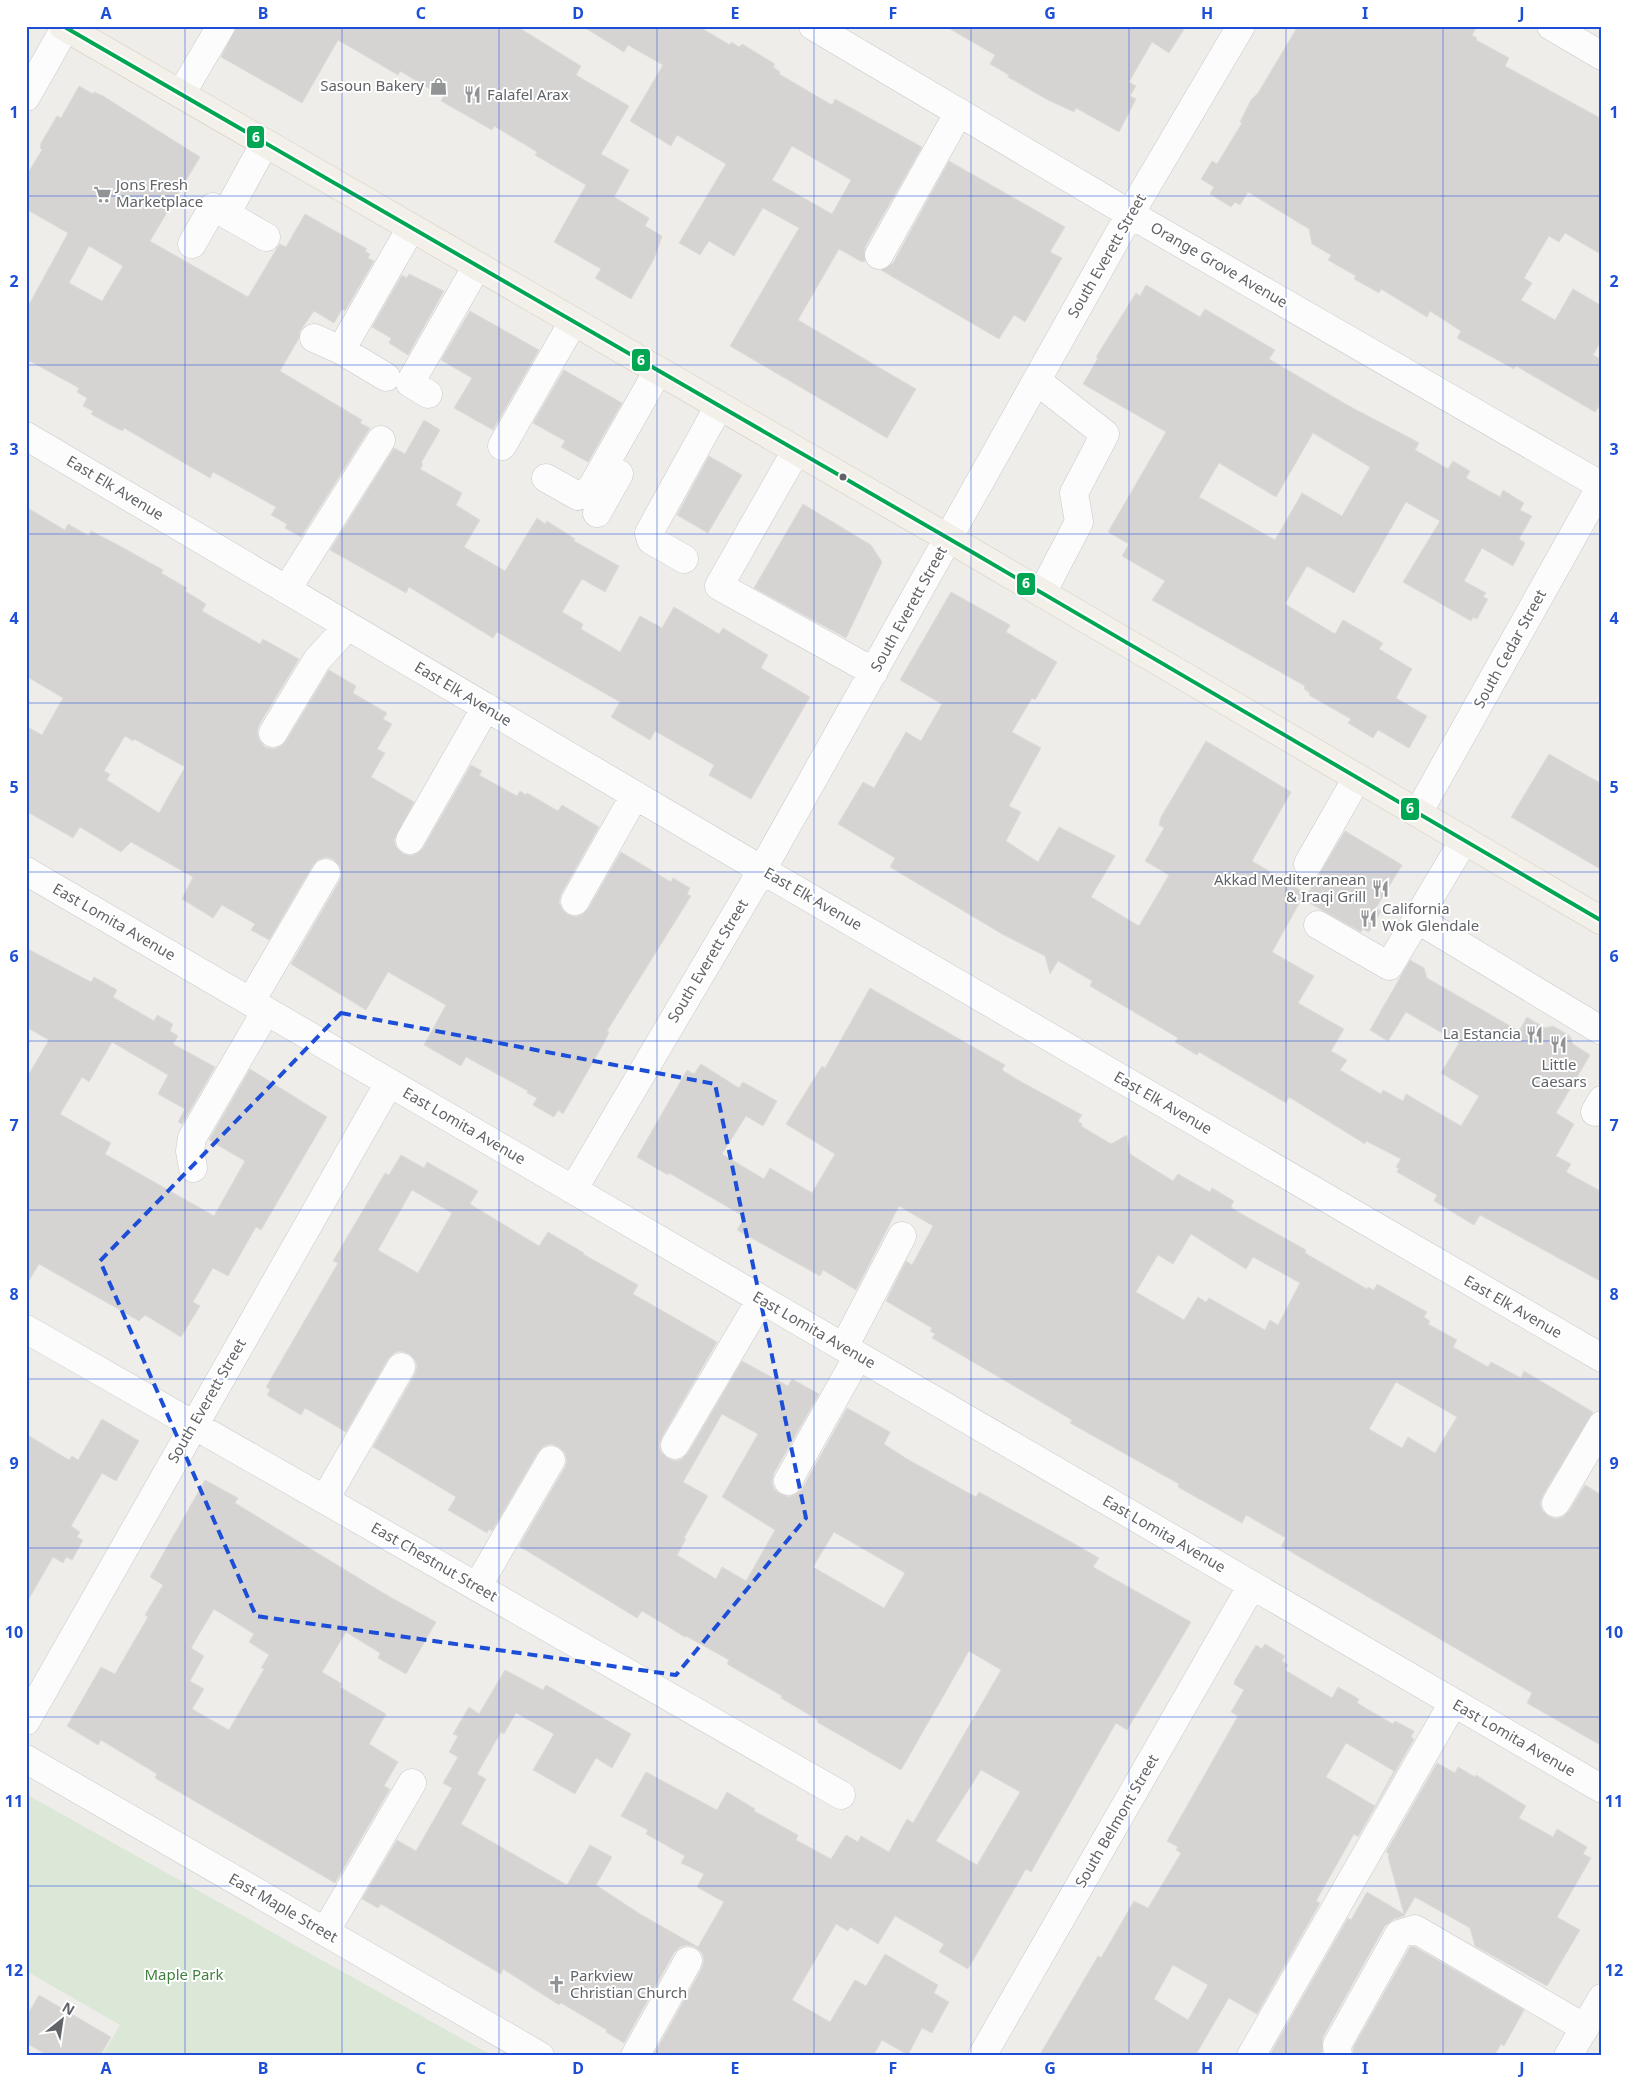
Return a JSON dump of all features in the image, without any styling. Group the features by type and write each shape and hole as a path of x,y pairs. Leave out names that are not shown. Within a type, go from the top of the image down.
{"main road":[{"path":"64,27 1042,593 1602,921"}],"street":[{"path":"181,94 221,26"},
{"name":"Orange Grove Avenue","path":"813,26 1130,214 1602,485"},
{"name":"South Everett Street","path":"573,1190 762,870 1130,214 1241,26"},
{"path":"1551,26 1602,56"},
{"path":"26,96 64,27"},
{"path":"879,255 959,112"},
{"path":"226,214 265,143"},
{"path":"192,244 213,207 266,237"},
{"path":"341,350 412,228"},
{"path":"428,394 410,383 476,266"},
{"path":"502,446 573,322"},
{"path":"314,338 341,350 386,377"},
{"path":"546,478 578,496 591,489 666,375"},
{"path":"596,512 666,375"},
{"path":"1037,381 1105,434 1074,493 1079,522 1042,593"},
{"path":"684,559 651,540 648,534 719,406"},
{"name":"East Elk Avenue","path":"26,436 635,796 1602,1358"},
{"path":"286,589 319,541 381,440"},
{"path":"796,451 719,586 874,672"},
{"name":"South Cedar Street","path":"1418,813 1602,485"},
{"path":"273,733 317,660 348,626"},
{"path":"410,840 486,708"},
{"path":"1308,864 1357,778"},
{"path":"575,901 635,796"},
{"path":"1318,925 1389,966 1464,840"},
{"name":"East Lomita Avenue","path":"26,871 1602,1789"},
{"path":"193,1168 190,1151 192,1138 326,873"},
{"path":"1416,920 1602,1030"},
{"name":"South Everett Street","path":"26,1721 193,1424 389,1083"},
{"path":"791,1483 856,1354 902,1236"},
{"path":"675,1446 761,1299"},
{"name":"East Chestnut Street","path":"26,1329 841,1795"},
{"path":"325,1500 401,1367"},
{"path":"1556,1503 1602,1425"},
{"path":"477,1587 551,1460"},
{"name":"South Belmont Street","path":"982,2056 1252,1585"},
{"path":"1251,2056 1454,1703"},
{"name":"East Maple Street","path":"26,1759 540,2056"},
{"path":"325,1932 412,1783"},
{"path":"1338,2056 1337,2045 1399,1934 1415,1929 1585,2028"},
{"path":"635,2056 688,1960"},
{"path":"1568,2056 1602,1998"}],"highlighted area":[{"path":"341,1013 715,1084 806,1518 676,1675 256,1616 100,1261"}],"green space":[{"name":"Maple Park","path":"26,1794 493,2056 102,2056 120,2025 26,1971"}],"building":[{"path":"237,26 516,26 581,66 576,75 629,106 601,154 629,170 614,197 649,218 645,226 662,236 654,259 631,299 595,278 601,269 554,242 586,185 535,155 537,152 494,126 492,130 441,101 443,97 400,71 398,75 338,40 302,103 221,57"},
{"path":"582,26 698,26 730,45 731,42 739,47 742,44 775,64 773,67 780,72 779,74 832,105 835,99 922,147 865,247 865,261 862,262 839,249 798,320 916,389 887,438 730,346 799,228 763,208 734,256 709,241 700,255 679,243 726,164 677,135 671,146 630,121 663,65 628,45 624,52","holes":["792,146 851,180 832,214 772,180"]},
{"path":"945,26 1186,26 1169,53 1152,42 1129,82 1136,86 1130,96 1136,99 1119,132 1076,108 1074,112 1046,99 1008,77 1009,75 990,64 995,55"},
{"path":"1298,26 1477,26 1472,35 1477,38 1476,40 1509,58 1505,66 1602,119 1602,255 1565,233 1559,242 1549,236 1524,278 1532,283 1521,300 1555,320 1573,289 1602,306 1602,339 1593,355 1602,360 1602,402 1595,412 1516,366 1514,369 1457,338 1461,331 1430,311 1427,317 1381,289 1379,293 1354,279 1356,276 1328,260 1331,255 1312,244 1309,229 1248,192 1240,205 1235,202 1231,207 1210,194 1214,187 1201,179 1212,161 1217,164 1242,123 1240,122 1251,100 1258,93"},
{"path":"79,86 93,94 94,92 103,96 200,157 150,241 248,297 277,248 280,244 286,247 305,214 367,249 365,251 370,254 368,258 374,261 345,311 342,309 334,323 314,311 300,331 299,338 280,371 362,420 360,423 370,428 301,537 285,528 287,524 271,515 276,507 213,472 210,478 124,428 123,431 91,414 93,411 83,406 87,398 77,392 79,388 26,359 26,310 68,233 26,209 26,176 42,150 40,148 41,143 57,116 61,118","holes":["89,246 123,266 102,301 69,283"]},
{"path":"949,161 1065,227 1050,252 1062,258 1025,322 1014,315 999,339 881,270 893,263"},
{"path":"409,274 444,291 408,355 389,343 391,338 372,327 402,275 407,278"},
{"path":"1146,285 1200,317 1205,309 1275,350 1269,359 1349,406 1419,443 1415,450 1448,469 1453,461 1470,471 1466,478 1500,497 1503,490 1524,503 1520,510 1532,516 1519,539 1525,543 1513,566 1482,548 1464,581 1486,593 1483,597 1488,599 1477,619 1473,617 1471,621 1403,582 1440,521 1406,502 1354,593 1307,566 1285,604 1335,634 1343,620 1383,643 1379,649 1412,669 1396,698 1427,716 1409,748 1378,730 1373,738 1348,723 1351,719 1309,695 1310,693 1304,689 1305,686 1152,600 1165,581 1122,556 1129,544 1108,532 1166,432 1083,384 1098,358 1096,357 1136,293 1140,296","holes":["1313,433 1370,467 1342,516 1302,493 1275,540 1199,497 1219,463 1276,497"]},
{"path":"470,311 539,350 493,430 454,408 472,378 441,360"},
{"path":"564,370 622,403 588,462 561,447 565,441 533,423"},
{"path":"424,420 440,430 421,463 423,464 420,469 462,493 456,505 480,520 464,547 505,571 537,518 545,524 547,521 575,539 574,541 619,566 605,592 582,579 562,612 583,624 581,629 620,652 640,616 662,628 674,607 719,634 723,628 768,655 761,668 810,697 751,799 709,775 714,765 655,731 650,740 611,717 620,702 497,632 493,638 409,587 406,593 330,550 394,448 405,454"},
{"path":"709,456 742,475 708,533 677,515"},
{"path":"803,504 871,545 882,562 846,638 754,588"},
{"path":"26,507 65,530 68,524 89,536 91,531 163,570 161,573 187,588 185,591 206,604 202,611 260,644 263,639 299,659 259,725 257,732 259,740 265,747 273,749 281,746 286,741 329,670 356,686 353,693 387,713 383,719 392,724 377,749 385,753 371,777 414,802 394,840 396,847 402,853 411,856 423,848 471,765 482,771 479,775 517,796 520,791 526,795 527,793 558,811 562,805 599,827 561,894 559,902 567,914 576,917 588,909 621,852 671,882 673,878 690,888 687,894 691,896 607,1031 609,1032 604,1043 563,1114 558,1110 554,1117 533,1105 537,1098 527,1093 528,1091 466,1057 461,1066 424,1045 446,1005 388,972 366,1010 291,964 340,880 342,874 340,866 333,859 326,857 318,860 313,865 269,940 251,930 255,924 222,905 213,918 182,899 193,877 131,842 121,852 80,827 73,838 26,811 26,726 42,735 63,698 26,676","holes":["125,736 133,741 134,739 185,767 159,813 107,780 110,774 104,771"]},
{"path":"951,592 1010,625 1006,632 1057,662 1035,700 1032,698 1012,732 1041,748 1009,806 1021,812 1006,841 1038,862 1059,827 1115,856 1091,897 1139,926 1169,875 1145,861 1164,828 1159,825 1161,817 1206,741 1291,792 1252,861 1305,893 1272,952 1314,976 1298,1003 1344,1029 1331,1051 1347,1060 1340,1070 1381,1094 1383,1090 1403,1101 1406,1094 1461,1126 1479,1096 1441,1073 1459,1043 1406,1012 1388,1041 1370,1030 1410,960 1424,968 1427,978 1519,1031 1527,1017 1545,1028 1553,1026 1570,1036 1573,1044 1590,1055 1556,1113 1574,1124 1556,1156 1571,1164 1566,1172 1602,1192 1602,1282 1480,1215 1474,1225 1434,1201 1437,1195 1397,1172 1399,1168 1396,1167 1401,1159 1366,1141 1365,1144 1289,1097 1286,1103 1199,1052 1197,1055 1175,1042 1178,1038 1090,986 1092,981 1058,961 1050,974 1045,956 1002,934 890,867 895,858 838,824 863,782 874,788 906,732 921,741 942,704 900,680"},
{"path":"1549,754 1602,784 1602,870 1511,817"},
{"path":"1345,831 1402,865 1376,908 1381,911 1369,932 1363,929 1361,932 1304,900"},
{"path":"26,948 91,982 94,977 117,990 113,997 154,1021 157,1015 173,1024 170,1031 178,1036 173,1044 215,1067 182,1124 178,1122 185,1109 158,1094 168,1075 112,1042 89,1082 82,1077 60,1114 111,1143 105,1154 214,1216 245,1161 209,1140 250,1069 327,1117 261,1230 256,1227 228,1276 213,1268 193,1302 200,1306 181,1337 145,1315 139,1321 39,1264 26,1286 26,1079 49,1040 26,1027"},
{"path":"870,988 1005,1065 1002,1070 1082,1115 1078,1121 1082,1124 1081,1126 1111,1144 1127,1135 1130,1154 1173,1181 1178,1174 1210,1192 1212,1188 1234,1201 1231,1206 1233,1209 1306,1250 1305,1253 1367,1289 1368,1287 1374,1290 1377,1284 1427,1312 1424,1317 1430,1321 1428,1324 1457,1340 1453,1347 1488,1367 1491,1362 1521,1378 1524,1371 1593,1412 1540,1503 1542,1510 1548,1516 1556,1519 1563,1517 1569,1511 1585,1485 1602,1495 1602,1746 1527,1703 1532,1693 1281,1546 1286,1538 1246,1515 1242,1523 1178,1487 1179,1484 1070,1423 1072,1420 932,1338 935,1334 930,1331 932,1328 886,1301 906,1261 912,1265 933,1226 899,1206 856,1290 823,1270 820,1276 737,1230 745,1217 669,1173 668,1175 637,1157 687,1070 694,1074 701,1064 739,1088 743,1082 777,1101 763,1126 746,1116 722,1154 764,1179 770,1168 812,1193 835,1154 786,1124 822,1066 825,1068","holes":["1191,1234 1246,1269 1253,1257 1300,1283 1278,1325 1270,1320 1265,1330 1209,1298 1206,1302 1198,1297 1184,1320 1136,1292 1158,1255 1173,1264","1396,1382 1457,1417 1435,1453 1408,1437 1402,1448 1369,1429"]},
{"path":"401,1155 424,1168 427,1162 478,1191 470,1204 539,1246 548,1232 638,1285 633,1294 717,1342 662,1437 659,1445 661,1452 667,1458 675,1461 682,1459 688,1453 742,1361 788,1386 792,1379 819,1394 774,1473 772,1482 774,1489 780,1494 789,1497 802,1489 847,1408 890,1432 884,1444 907,1459 976,1497 979,1492 1099,1558 1093,1567 1191,1622 1127,1730 1116,1723 1031,1872 1026,1869 968,1969 939,1952 944,1944 895,1916 878,1944 850,1927 848,1931 836,1924 792,2000 830,2022 855,1980 866,1986 885,1954 938,1985 934,1993 949,2002 932,2033 922,2028 908,2055 882,2040 873,2056 653,2056 702,1968 704,1960 702,1953 695,1947 687,1945 680,1947 674,1953 624,2043 606,2032 607,2030 561,2003 559,2005 503,1969 501,1974 381,1904 378,1908 362,1899 397,1840 416,1851 452,1788 443,1783 458,1757 449,1752 458,1736 453,1734 469,1707 479,1714 505,1670 543,1690 546,1685 631,1734 612,1768 596,1758 575,1794 533,1770 554,1734 516,1713 504,1734 501,1732 477,1774 486,1779 461,1824 567,1885 590,1845 612,1857 596,1885 640,1914 698,1947 724,1902 697,1887 704,1874 681,1863 685,1856 646,1834 648,1830 621,1816 646,1772 717,1810 727,1792 755,1809 754,1811 798,1835 796,1840 831,1859 846,1835 858,1842 861,1836 889,1852 907,1819 913,1823 1001,1670 969,1651 901,1770 817,1722 818,1720 781,1698 782,1696 727,1664 729,1660 685,1637 642,1611 637,1618 519,1546 565,1467 567,1461 565,1453 559,1447 551,1444 544,1446 538,1452 492,1531 489,1529 487,1533 448,1510 456,1497 373,1447 415,1374 417,1366 415,1360 409,1354 400,1351 394,1353 388,1359 346,1432 305,1408 301,1415 267,1395 270,1390 266,1387 338,1263 333,1261 385,1173 389,1175","holes":["412,1190 452,1213 418,1273 378,1250","722,1414 758,1434 722,1497 775,1530 746,1581 722,1567 716,1579 677,1555 686,1539 684,1538 708,1496 683,1482","834,1532 905,1573 884,1608 813,1567","981,1770 1020,1792 977,1865 936,1841"]},
{"path":"102,1419 139,1441 116,1481 102,1473 71,1526 80,1532 77,1537 83,1540 72,1560 66,1557 63,1563 53,1557 26,1604 26,1434 69,1460 72,1456 78,1460"},
{"path":"205,1480 238,1498 235,1503 390,1597 436,1622 406,1674 378,1658 380,1653 346,1632 322,1672 342,1684 340,1687 386,1714 369,1744 398,1762 384,1786 390,1789 335,1883 155,1778 157,1774 101,1740 98,1745 67,1726 101,1667 115,1674 148,1617 145,1615 163,1585 150,1577","holes":["214,1609 254,1634 249,1642 269,1655 261,1668 264,1669 229,1730 192,1709 204,1689 190,1681 204,1656 191,1648"]},
{"path":"1265,1644 1285,1656 1282,1661 1288,1665 1285,1670 1332,1698 1338,1687 1359,1699 1357,1703 1393,1724 1395,1721 1414,1731 1411,1737 1414,1739 1358,1837 1354,1834 1316,1901 1320,1903 1257,2014 1229,1998 1195,2056 1039,2056 1098,1956 1101,1958 1134,1901 1148,1908 1181,1853 1176,1850 1178,1847 1167,1841 1238,1716 1231,1712 1244,1690 1234,1684 1235,1680 1256,1645 1262,1649","holes":["1346,1743 1394,1771 1375,1806 1326,1777","1173,1965 1208,1985 1188,2020 1154,1999"]},
{"path":"1437,1763 1455,1773 1458,1767 1475,1777 1476,1775 1526,1806 1519,1818 1553,1837 1557,1829 1587,1847 1583,1854 1591,1858 1557,1917 1580,1930 1547,1986 1475,1946 1470,1928 1415,1897 1404,1916 1394,1919 1385,1926 1323,2037 1322,2056 1269,2056 1348,1918 1351,1920 1367,1892 1404,1914 1388,1857 1389,1854 1386,1852"},
{"path":"1413,1946 1524,2010 1504,2046 1501,2044 1494,2056 1353,2056 1353,2048 1410,1947"},
{"path":"39,1995 111,2037 100,2056 49,2056 26,2043 26,2017"}],"transit line":[{"name":"6","path":"63,26 972,552 1602,921"}],"place":[{"name":"Sasoun Bakery","path":"438,86"},
{"name":"Falafel Arax","path":"473,95"},
{"name":"Jons Fresh Marketplace","path":"102,194"},
{"name":"Akkad Mediterranean & Iraqi Grill","path":"1380,889"},
{"name":"California Wok Glendale","path":"1368,918"},
{"name":"La Estancia","path":"1535,1034"},
{"name":"Little Caesars","path":"1559,1044"},
{"name":"Parkview Christian Church","path":"556,1985"}]}
